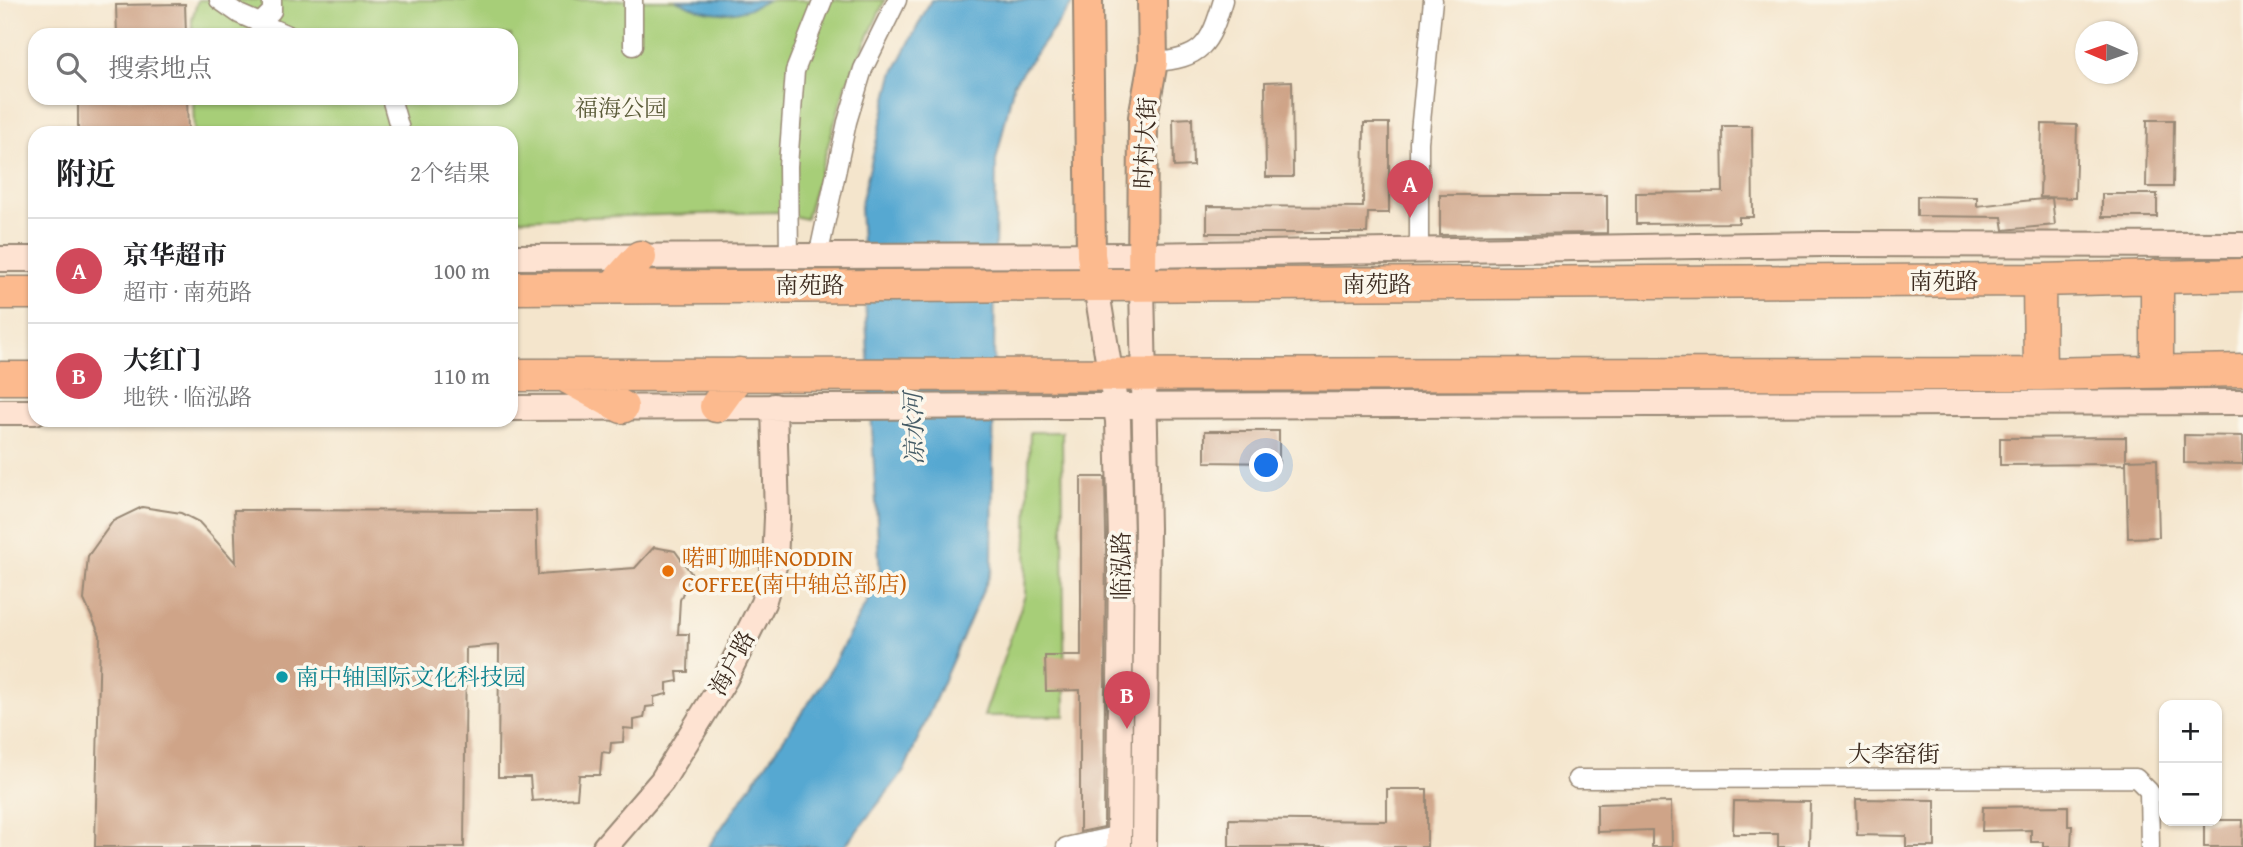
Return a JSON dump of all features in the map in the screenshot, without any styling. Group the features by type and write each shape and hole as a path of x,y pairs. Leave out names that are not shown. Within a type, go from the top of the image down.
{"highway":[{"path":"613,286 640,257"},
{"name":"南苑路","path":"518,285 613,286 847,270 1030,287 1096,286 1142,271 2039,280 2157,275 2243,275"},
{"path":"2157,275 2157,369"},
{"path":"2039,280 2040,374"},
{"path":"0,293 28,293"},
{"path":"518,375 2040,374 2157,369 2243,369"},
{"path":"716,406 739,374"},
{"path":"563,375 622,407"},
{"path":"0,378 28,377"}],"main road":[{"path":"1088,0 1091,255 1096,286"},
{"name":"时村大街","path":"1142,271 1143,117 1153,62 1153,13"}],"street":[{"path":"219,0 239,14 273,28"},
{"path":"261,22 272,11 272,0"},
{"path":"632,0 633,46"},
{"path":"789,258 788,166 795,71 823,0"},
{"path":"818,257 863,69 897,0"},
{"path":"1153,62 1175,61 1194,54 1207,44 1223,0"},
{"path":"1419,249 1419,142 1433,0"},
{"path":"393,105 399,126"},
{"path":"518,257 818,257 847,270 1028,255 1091,255 1142,271 1419,249 1822,244 2243,245"},
{"path":"0,259 28,259"},
{"name":"临泓路","path":"1142,271 1145,405 1144,847"},
{"name":"临泓路","path":"1096,286 1113,405 1118,421 1121,537 1120,841"},
{"path":"518,408 2243,402"},
{"name":"海户路","path":"606,847 662,781 725,679 763,603 776,552 774,405"},
{"path":"0,412 28,412"},
{"name":"大李窑街","path":"1577,779 2136,778 2149,791 2150,847"},
{"path":"1066,847 1120,841"}],"green space":[{"name":"福海公园","path":"198,0 885,0 846,85 806,219 778,212 518,219 518,126 194,126 193,105 518,105 518,28 192,28"},
{"path":"1030,432 1062,432 1065,716 984,716 1025,595"}],"water":[{"path":"676,0 768,0 744,10 722,13 700,9"},
{"name":"凉水河","path":"931,0 1075,0 1014,83 996,161 992,570 904,771 844,847 708,847 824,681 880,577 860,207 893,74"}],"building":[{"path":"185,4 186,28 117,28 116,5"},
{"path":"1292,81 1293,177 1266,177 1265,82"},
{"path":"78,105 187,105 188,126 78,126"},
{"path":"1192,118 1193,166 1174,167 1173,119"},
{"path":"2147,120 2174,120 2173,187 2146,187"},
{"path":"1364,123 1389,123 1389,213 1368,213 1367,233 1207,233 1207,206 1363,207"},
{"path":"2042,124 2077,125 2075,198 2040,197"},
{"path":"1722,126 1752,126 1753,217 1739,217 1739,223 1636,224 1636,193 1723,192"},
{"path":"2102,194 2157,194 2157,217 2102,217"},
{"path":"1440,195 1607,195 1607,233 1440,235"},
{"path":"1917,196 1977,197 1977,206 2052,198 2055,225 2004,230 2002,217 1917,216"},
{"path":"1205,431 1279,431 1279,463 1205,462"},
{"path":"2184,435 2243,436 2243,464 2184,463"},
{"path":"2126,437 2126,464 2000,465 2000,438"},
{"path":"2157,459 2159,537 2128,538 2126,460"},
{"path":"1081,477 1105,477 1106,537 1104,827 1080,832 1080,690 1046,691 1045,656 1081,656"},
{"name":"南中轴国际文化科技园","path":"142,507 181,513 199,522 236,563 234,510 536,511 538,575 635,568 654,547 675,551 691,573 680,600 678,634 689,634 688,672 677,672 678,681 667,683 667,694 654,697 654,706 646,707 644,718 634,720 634,729 624,728 623,742 611,743 610,753 602,752 600,775 579,775 577,798 532,801 530,777 498,777 499,645 466,648 464,847 95,847 100,635 84,600 88,556 113,521"},
{"path":"1387,789 1427,789 1427,847 1229,847 1229,819 1387,821"},
{"path":"1856,799 1935,800 1935,847 1906,847 1906,836 1857,835"},
{"path":"1734,801 1810,802 1809,847 1778,847 1778,834 1733,834"},
{"path":"1671,802 1672,847 1652,847 1652,830 1597,832 1597,804"},
{"path":"2068,806 2068,826 2072,826 2071,847 2043,847 2043,842 2031,842 2031,830 1982,831 1983,807"},
{"path":"2222,820 2243,820 2242,847 2204,847 2204,826 2222,826"}],"place":[{"name":"京华超市","path":"1410,218"},
{"name":"喏町咖啡NODDIN COFFEE(南中轴总部店)","path":"668,571"},
{"name":"南中轴国际文化科技园","path":"282,677"},
{"name":"大红门","path":"1127,729"}]}
